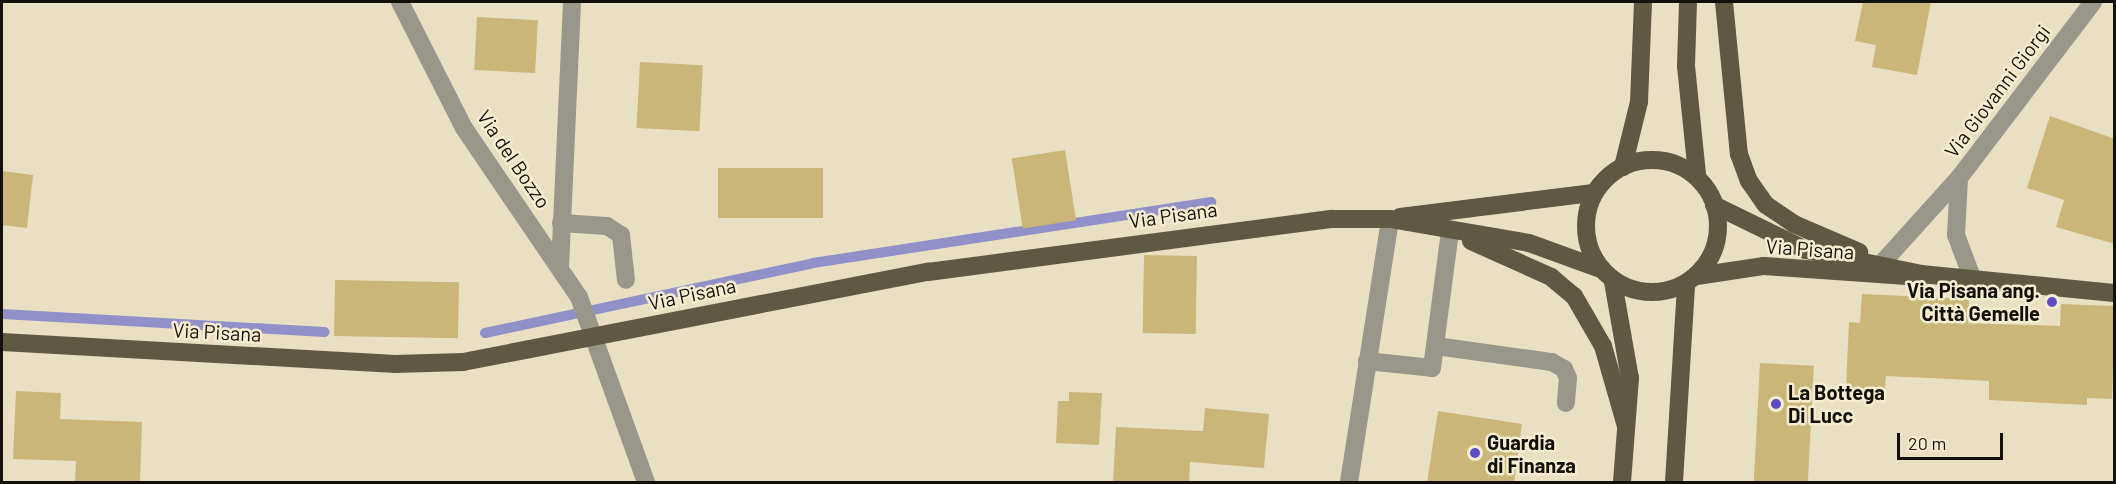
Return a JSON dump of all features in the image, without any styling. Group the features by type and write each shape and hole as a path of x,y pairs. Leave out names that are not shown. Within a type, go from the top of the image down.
{"main road":[{"path":"1623,167 1640,102 1643,2"},
{"path":"1674,483 1692,280 1714,249 1714,205 1697,174 1686,66 1688,2"},
{"path":"1724,2 1738,154 1749,181 1766,205 1794,224 1883,262"},
{"path":"1622,483 1626,426 1627,345 1607,275 1586,221 1594,193 1623,167 1657,160 1697,174"},
{"name":"Via Pisana","path":"2,342 396,364 463,362 597,339 928,272 1294,221 1390,219 1594,193"},
{"name":"Via Pisana","path":"1714,205 1784,243 1883,262 1921,274"},
{"name":"Via Pisana","path":"1390,219 1450,232 1529,243 1607,275 1654,291 1692,280 1764,266 1921,274 2115,293"},
{"path":"1450,232 1551,277 1574,296 1604,346 1626,426"}],"street":[{"name":"Via del Bozzo","path":"400,2 464,128 579,297 597,339 624,431 645,483"},
{"path":"560,267 572,2"},
{"name":"Via Giovanni Giorgi","path":"1883,262 1959,178 2093,2"},
{"name":"Via Giovanni Giorgi","path":"1959,178 1956,235 1973,280"},
{"path":"1349,483 1390,219"},
{"path":"561,224 607,226 621,235 626,280"},
{"path":"1367,361 1432,368 1450,232"},
{"path":"1436,346 1552,362 1564,369 1568,378 1566,403"}],"building":[{"path":"1863,2 1931,2 1917,75 1872,67 1876,45 1855,41"},
{"path":"477,17 538,20 535,73 474,70"},
{"path":"640,62 703,65 699,131 637,128"},
{"path":"2050,116 2115,139 2115,244 2056,227 2064,200 2027,188"},
{"path":"1065,150 1076,220 1023,229 1012,158"},
{"path":"718,168 823,168 823,218 718,218"},
{"path":"2,171 33,175 27,228 2,225"},
{"path":"1144,255 1197,256 1196,334 1143,333"},
{"path":"335,280 459,282 458,338 334,336"},
{"path":"1862,294 1969,299 1968,323 2060,326 2061,304 2115,306 2112,399 2087,398 2087,405 1989,400 1989,381 1886,376 1885,390 1846,388 1849,322 1860,323"},
{"path":"1760,363 1814,366 1808,482 1754,482"},
{"path":"16,391 61,393 60,419 142,422 140,483 75,483 76,461 13,459"},
{"path":"1069,392 1102,393 1099,445 1056,443 1058,401 1069,401"},
{"path":"1205,408 1269,414 1264,468 1190,462 1189,483 1113,483 1116,427 1203,431"},
{"name":"Guardia di Finanza","path":"1438,411 1522,424 1514,483 1427,483"}],"waterway":[{"path":"485,333 813,263 1211,202"},
{"path":"2,314 324,332"}],"place":[{"name":"Via Pisana ang. Città Gemelle","path":"2052,302"},
{"name":"La Bottega Di Lucc","path":"1776,404"},
{"name":"Guardia di Finanza","path":"1475,453"}]}
